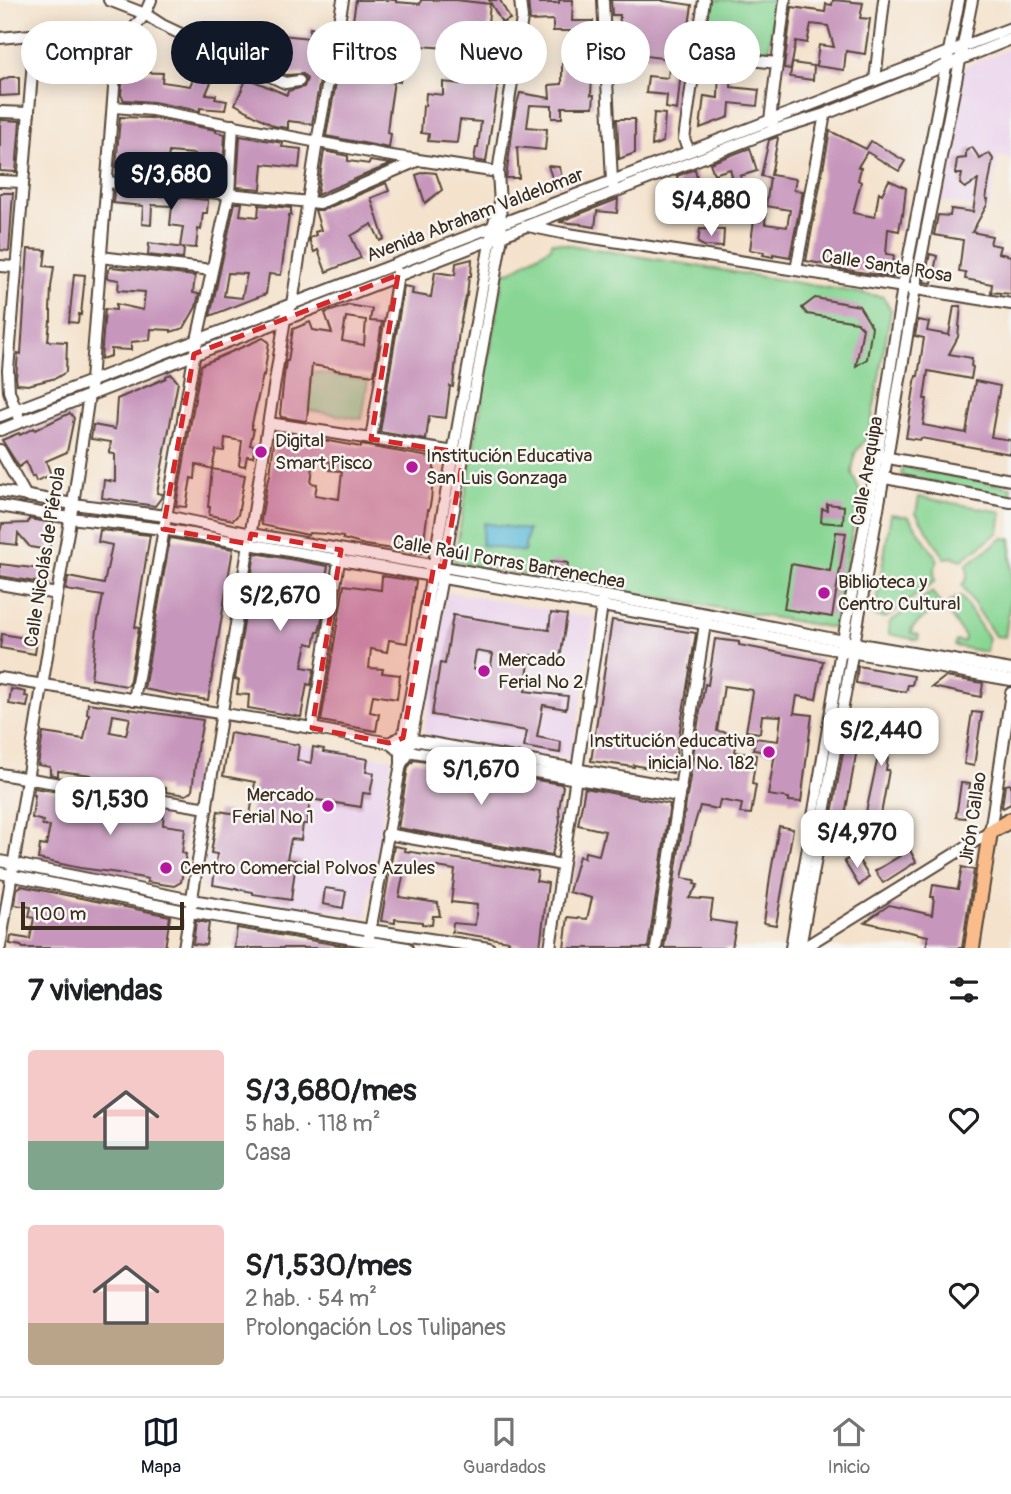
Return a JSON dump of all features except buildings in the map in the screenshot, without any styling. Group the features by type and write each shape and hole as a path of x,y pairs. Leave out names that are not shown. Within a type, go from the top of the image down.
{"main road":[{"path":"990,832 1011,820"},
{"name":"Jirón Callao","path":"972,948 990,832"}],"street":[{"path":"109,0 145,14 162,25 285,83 299,81"},
{"path":"140,21 151,0"},
{"path":"184,948 285,319 292,304 317,142 343,0"},
{"path":"369,940 499,229 498,172 522,18 520,0"},
{"path":"603,0 613,186"},
{"path":"701,21 704,0"},
{"path":"772,125 785,0"},
{"path":"875,80 884,0"},
{"name":"Calle Arequipa","path":"882,457 972,0"},
{"name":"Calle Arequipa","path":"791,948 879,477 903,286 958,5"},
{"name":"Avenida Abraham Valdelomar","path":"528,226 688,152 772,125 825,114 947,58 963,47 1011,28"},
{"path":"0,38 21,37"},
{"name":"Avenida Abraham Valdelomar","path":"0,430 285,319 396,270 499,229 772,125 875,80 947,58 960,60 1011,39"},
{"path":"760,61 777,63"},
{"path":"21,421 9,391 8,381 31,84"},
{"name":"Calle Nicolás de Piérola","path":"0,947 91,381 115,84"},
{"path":"688,152 684,139 692,84"},
{"path":"114,107 152,110 317,142 498,172"},
{"path":"0,112 29,113"},
{"path":"796,270 825,114"},
{"path":"134,699 194,354 229,194 233,125"},
{"path":"107,182 320,203 420,160"},
{"path":"0,181 23,182"},
{"path":"561,212 555,225 562,233"},
{"name":"Calle Santa Rosa","path":"499,229 528,226 1011,304"},
{"path":"100,257 212,270"},
{"path":"0,266 16,267"},
{"path":"371,439 396,270"},
{"name":"Avenida Abraham Valdelomar","path":"0,416 292,304 396,270"},
{"path":"269,423 459,452"},
{"path":"0,450 26,496"},
{"path":"882,457 1011,480"},
{"path":"879,477 1011,502"},
{"name":"Calle Raúl Porras Barrenechea","path":"0,491 166,516 250,539"},
{"name":"Calle Raúl Porras Barrenechea","path":"0,506 71,518 250,539 438,571 848,646 1011,680"},
{"path":"312,728 340,555"},
{"path":"0,584 57,594"},
{"path":"550,948 602,601"},
{"path":"656,948 706,619"},
{"name":"Calle Arequipa","path":"801,948 848,646"},
{"name":"Calle Raúl Porras Barrenechea","path":"848,646 1011,670"},
{"path":"0,678 312,728 389,743 398,738 406,745 680,792"},
{"name":"Jirón Callao","path":"990,832 1011,693"},
{"path":"0,774 207,808"},
{"path":"801,948 990,832"},
{"path":"387,834 562,866"},
{"path":"0,861 13,869 190,912 369,940 489,948"},
{"path":"0,873 13,869 192,900 407,948"}],"highlighted area":[{"path":"398,275 371,439 464,453 444,567 434,565 403,738 389,743 312,728 341,550 251,534 249,544 163,529 194,354"}],"shaded area":[{"path":"1011,48 1011,159 998,157 989,210 937,200 961,68"},
{"name":"Mercado Ferial Nº 2","path":"450,592 595,618 571,759 426,736 424,733 446,595"},
{"name":"Mercado Ferial Nº 1","path":"282,741 392,759 366,917 205,890 202,886 208,854 263,861"}],"green space":[{"path":"711,0 776,0 768,53 760,52 760,21 708,21"},
{"path":"552,242 883,297 891,310 869,435 855,453 852,473 860,491 834,628 454,562 504,271 510,272 551,247"},
{"path":"312,372 368,380 362,419 308,410"},
{"path":"905,467 1011,487 1011,498 904,476 901,474"},
{"path":"919,497 1002,512 999,532 962,560 945,558 916,513"},
{"path":"891,514 909,517 938,560 934,570 935,581 886,618 874,616"},
{"path":"1003,538 1011,539 1011,597 1005,637 995,636 962,585 968,576 966,565"},
{"path":"932,592 940,603 912,628 911,633 919,635 918,640 889,634 889,623"},
{"path":"961,596 988,638 986,652 955,646 956,641 964,642 965,637 948,612 949,602"}],"water":[{"path":"484,523 528,530 524,552 481,545"}],"place":[{"name":"Digital Smart Pisco","path":"261,452"},
{"name":"Institución Educativa San Luis Gonzaga","path":"412,467"},
{"name":"Biblioteca y Centro Cultural","path":"824,593"},
{"name":"Mercado Ferial Nº 2","path":"484,671"},
{"name":"Institución educativa inicial No. 182","path":"769,752"},
{"name":"Mercado Ferial Nº 1","path":"328,806"},
{"name":"Centro Comercial Polvos Azules","path":"166,868"}]}
